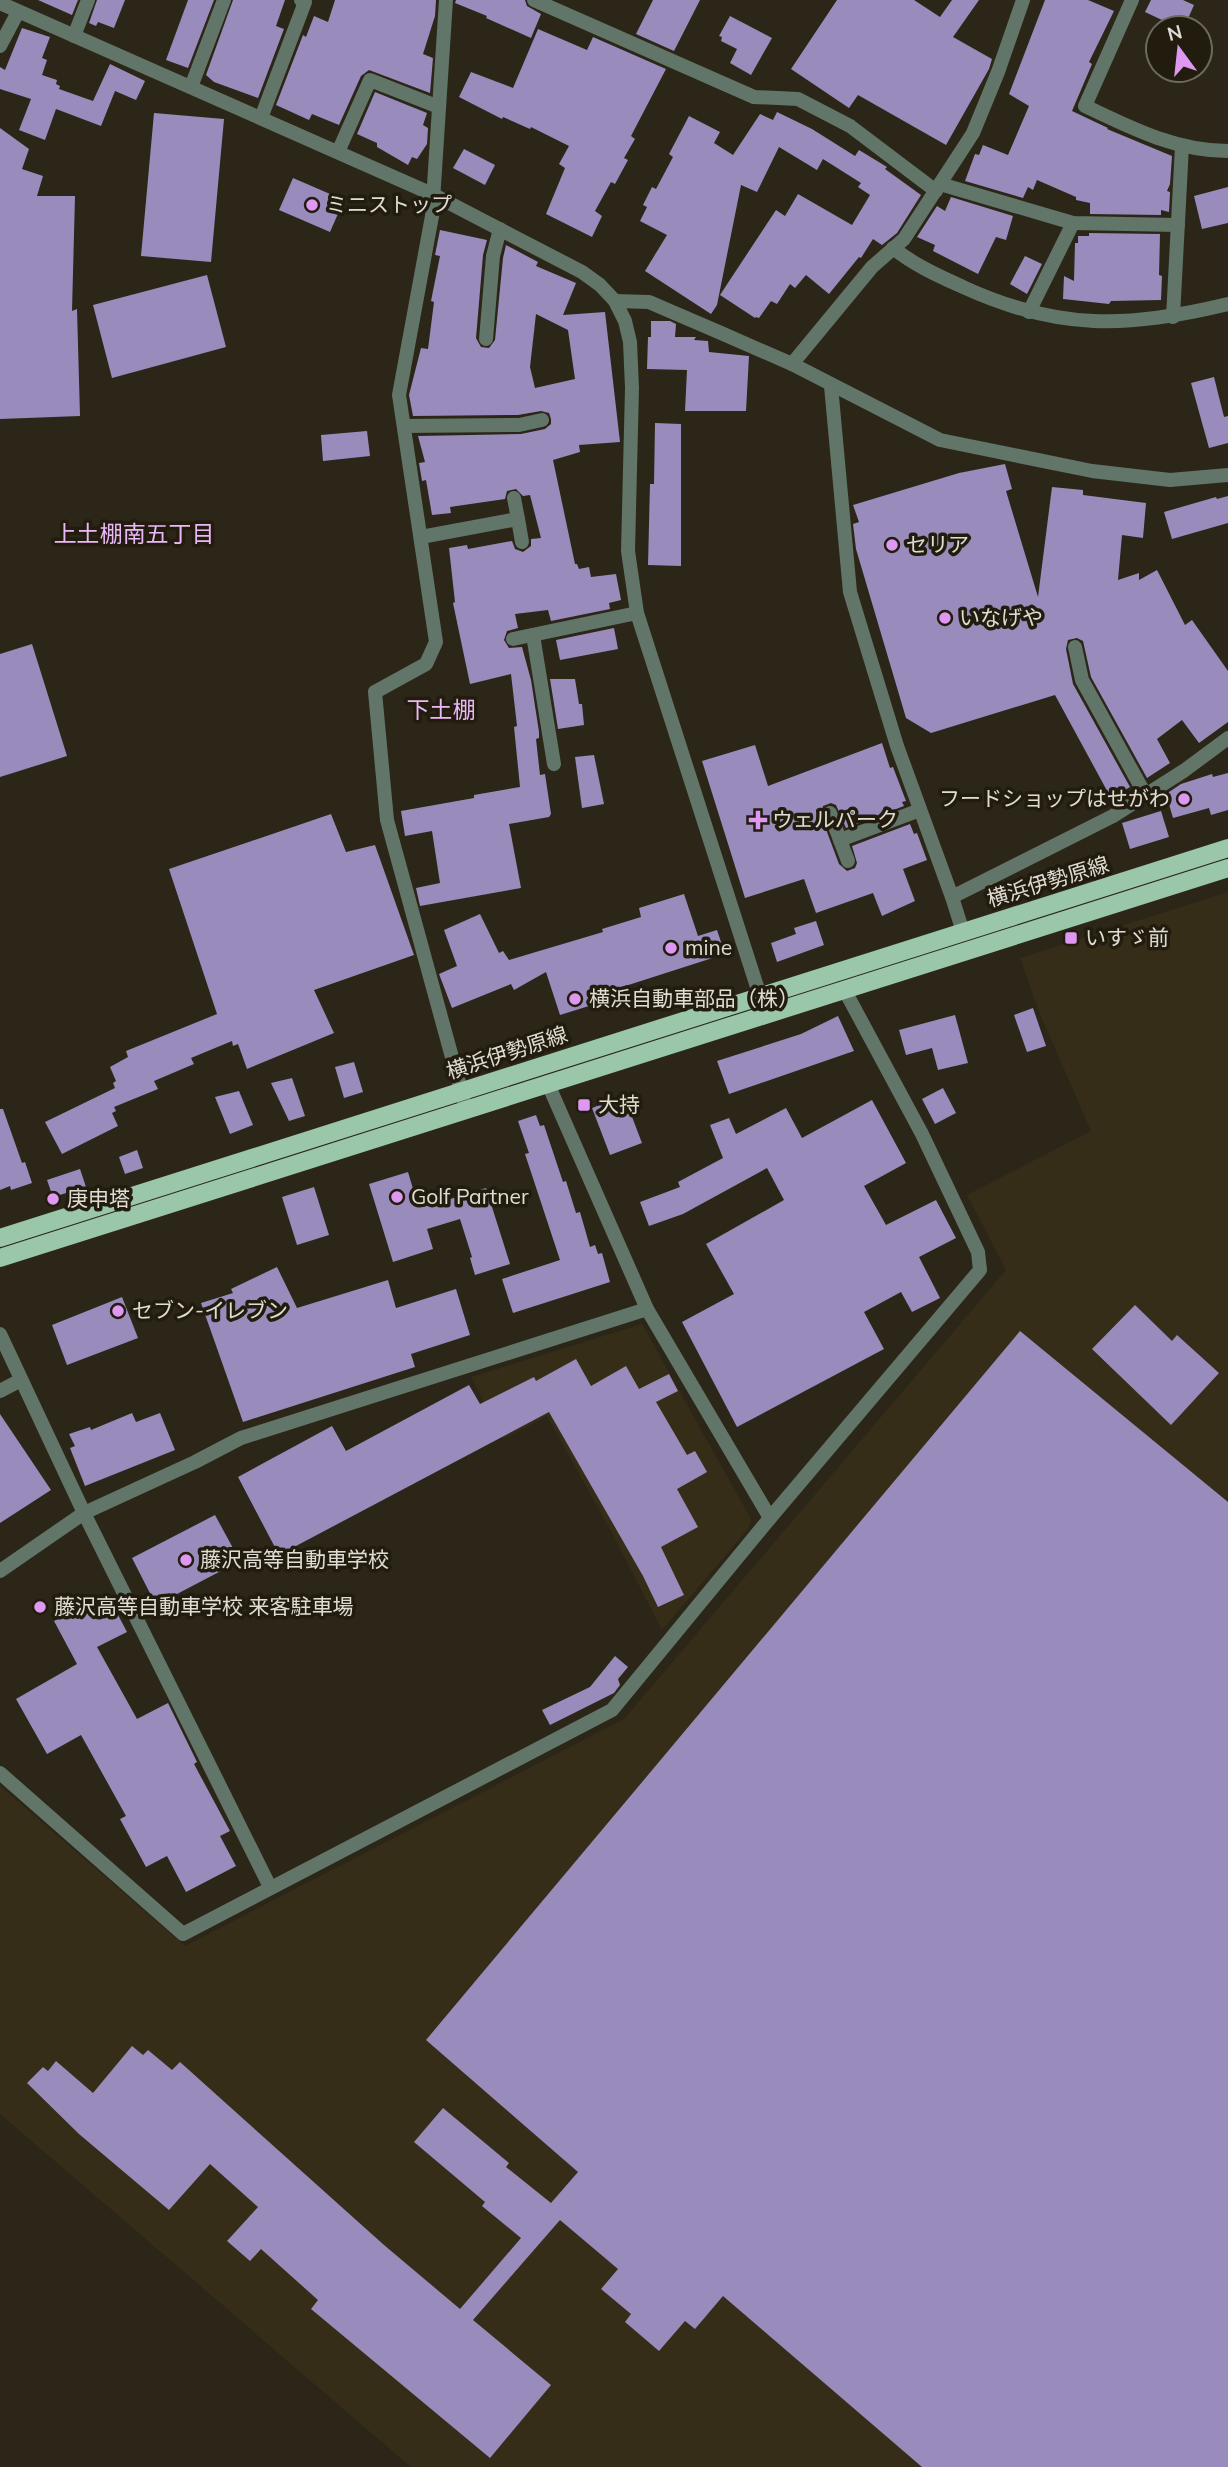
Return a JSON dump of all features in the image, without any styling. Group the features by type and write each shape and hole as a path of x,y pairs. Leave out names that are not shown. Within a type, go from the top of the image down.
{"main road":[{"name":"横浜伊勢原線","path":"0,1258 464,1101 760,996 1228,848"},
{"name":"横浜伊勢原線","path":"0,1238 464,1101 548,1084 1228,869"}],"street":[{"path":"74,36 88,0"},
{"path":"191,87 224,0"},
{"path":"261,118 305,2 300,0"},
{"path":"446,0 432,216 399,395 436,642 426,664 375,692 387,820 464,1101"},
{"path":"534,0 754,97 799,99 850,126 938,188 1073,223 1178,225"},
{"path":"792,364 872,267 904,239 973,133 1023,0"},
{"path":"1132,0 1085,106 1148,136 1182,146 1228,151"},
{"path":"0,4 432,194 582,272 600,285 615,301 625,321 630,342 632,388 628,551 637,613 760,996"},
{"path":"0,46 18,12"},
{"path":"338,152 370,80 439,107"},
{"path":"1173,317 1182,146"},
{"path":"1029,312 1073,223"},
{"path":"486,338 494,256 500,229"},
{"path":"893,248 906,259 992,300 1029,312 1069,320 1126,322 1173,317 1228,304"},
{"path":"615,301 626,299 649,302 792,364 940,440 1105,473 1170,480 1228,475"},
{"path":"831,386 850,592 897,746 963,932"},
{"path":"404,426 519,425 542,421"},
{"path":"514,498 522,542"},
{"path":"421,537 518,519"},
{"path":"513,639 637,613"},
{"path":"533,635 554,764"},
{"path":"1074,647 1082,680 1146,796"},
{"path":"952,897 1113,816 1228,738"},
{"path":"840,841 920,810"},
{"path":"830,813 848,861"},
{"path":"0,1773 183,1934 612,1710 980,1270 978,1252 933,1157 844,989"},
{"path":"548,1084 647,1309 770,1518"},
{"path":"0,1572 84,1513 241,1438 647,1309"},
{"path":"0,1334 84,1513 270,1887"},
{"path":"0,1391 21,1380"}],"shaded area":[{"path":"1228,892 1228,2467 411,2467 0,2114 0,1786 185,1946 624,1719 1006,1270 967,1195 1091,1131 1040,1014 1020,958"},
{"path":"642,1324 751,1519 748,1529 662,1630 547,1416 503,1439 471,1377"}],"building":[{"path":"38,0 78,0 72,15"},
{"path":"97,0 125,0 114,28 98,22 96,26 89,23"},
{"path":"188,0 214,0 188,68 166,60"},
{"path":"233,0 285,0 276,26 284,29 258,98 214,82 206,75"},
{"path":"335,0 436,0 435,16 423,54 433,58 430,93 369,70 361,76 339,125 312,114 309,120 276,105 303,35 306,37 314,16 328,22"},
{"path":"456,0 525,0 527,6 541,14 531,38 455,3"},
{"path":"653,0 700,0 674,51 636,34"},
{"path":"837,0 914,0 940,17 952,0 979,0 953,37 992,59 946,145 858,95 849,108 791,69"},
{"path":"1045,0 1088,0 1114,11 1089,62 1092,64 1072,111 1172,156 1167,191 1170,192 1169,212 1161,210 1161,215 1090,214 1090,203 1076,200 1076,197 1037,180 1033,190 1028,187 1023,198 965,181 975,154 979,155 983,145 1008,155 1029,106 1009,94"},
{"path":"1151,0 1183,0 1194,5 1190,14 1145,12"},
{"path":"730,16 772,38 751,75 730,63 737,49 721,41 722,37 719,36"},
{"path":"22,28 50,37 42,58 47,60 42,75 57,80 59,89 93,101 110,64 145,81 136,100 115,91 101,126 56,109 45,140 19,130 31,99 0,89 0,67 5,70"},
{"path":"538,29 587,50 593,37 666,69 631,136 635,139 624,158 628,160 615,184 611,182 595,211 602,216 592,237 546,214 565,168 559,164 569,146 531,127 530,129 503,117 502,119 459,97 471,72 513,88"},
{"path":"375,92 427,113 423,125 428,128 427,144 417,159 412,157 408,165 377,147 377,143 357,134"},
{"path":"777,112 812,129 855,156 859,150 887,167 885,169 921,195 897,233 882,245 873,239 861,258 859,257 829,294 806,275 795,288 790,284 777,304 771,301 759,318 755,318 720,295 776,210 785,216 798,194 852,225 870,195 858,187 861,183 823,159 817,170 779,147 757,192 741,185 717,305 711,314 645,271 667,235 640,221 647,207 643,205 652,187 656,189 673,157 669,154 689,116 720,132 714,143 733,155 760,114 773,120"},
{"path":"154,113 224,119 211,262 141,256"},
{"path":"0,128 29,149 22,169 43,176 37,196 75,196 72,311 77,309 80,416 0,419"},
{"path":"464,149 495,165 485,185 453,168"},
{"name":"ミニストップ","path":"293,178 344,200 330,232 279,210"},
{"path":"1228,187 1228,223 1202,229 1194,196"},
{"path":"951,197 1013,216 1006,240 996,237 978,274 933,251 935,245 917,237 937,206 945,211"},
{"path":"440,230 487,240 483,255 476,338 481,347 489,348 495,340 506,245 538,262 536,266 576,283 563,315 605,312 620,442 579,445 580,452 553,460 575,564 579,569 589,567 591,577 616,574 621,600 609,603 610,609 551,621 548,610 515,614 518,628 507,631 504,640 509,648 522,647 531,680 539,732 539,738 536,739 540,775 545,774 551,814 549,817 509,824 521,888 420,906 416,888 440,883 432,831 405,836 401,811 520,787 511,674 470,684 453,603 449,548 467,545 468,549 512,541 515,549 523,552 531,546 531,539 541,538 530,495 523,496 516,489 507,491 505,499 450,507 451,513 432,515 426,480 422,481 419,463 425,462 418,436 521,434 545,429 551,424 549,413 541,411 518,415 413,416 409,395 421,348 428,349 434,302 431,301 440,256 435,255","holes":["536,314 568,330 575,379 535,388 530,367"]},
{"path":"1089,233 1160,234 1161,300 1111,301 1109,304 1063,299 1064,276 1074,281 1075,243 1078,243 1078,236 1089,236"},
{"path":"1025,256 1042,264 1027,294 1010,284"},
{"path":"207,275 226,347 112,378 93,305"},
{"path":"651,321 670,321 676,324 675,337 696,337 694,340 708,341 709,352 749,356 746,411 685,411 687,370 647,369"},
{"path":"1214,377 1224,417 1228,416 1228,443 1209,448 1191,383"},
{"path":"655,423 681,424 681,566 648,565"},
{"path":"367,431 370,456 323,461 321,435"},
{"path":"1005,464 1012,489 1006,491 1038,597 1052,487 1083,490 1083,495 1146,503 1143,538 1122,535 1118,580 1139,573 1139,580 1157,570 1185,625 1192,620 1228,671 1228,722 1199,743 1182,720 1157,739 1170,763 1147,778 1091,677 1083,641 1077,638 1068,640 1066,649 1073,684 1130,787 1111,798 1055,695 931,733 906,718 856,549 853,524 859,522 853,505 959,473"},
{"path":"1228,496 1228,523 1172,539 1164,512"},
{"path":"614,628 618,649 560,660 556,640"},
{"path":"32,644 67,756 0,777 0,654"},
{"path":"550,679 575,679 584,725 558,729"},
{"path":"882,743 890,768 893,767 906,801 902,802 904,806 846,828 836,805 831,803 823,806 821,816 839,864 847,871 855,868 857,863 852,846 910,824 914,834 917,833 927,860 903,869 915,901 882,916 873,893 816,913 804,879 745,898 702,761 755,745 768,786"},
{"path":"594,755 604,804 582,808 575,757"},
{"path":"1228,773 1228,810 1211,815 1209,808 1173,818 1166,794 1181,784 1212,774 1213,777"},
{"path":"1161,811 1169,837 1130,849 1122,823"},
{"path":"331,814 346,852 375,845 414,955 314,990 334,1033 247,1069 238,1044 233,1046 232,1041 191,1058 194,1064 154,1081 158,1089 114,1107 116,1111 112,1113 118,1126 62,1154 45,1122 115,1088 113,1083 116,1081 110,1067 128,1057 126,1051 217,1014 169,869"},
{"path":"684,894 698,936 717,930 725,954 619,988 621,996 560,1015 546,972 514,990 511,984 452,1008 439,974 457,966 444,930 480,914 499,953 503,951 509,960 603,932 602,929 641,917 639,908"},
{"path":"816,921 824,945 777,962 771,943 796,934 794,928"},
{"path":"1033,1008 1046,1046 1027,1052 1014,1015"},
{"path":"955,1015 968,1063 938,1070 932,1048 906,1055 899,1030"},
{"path":"838,1016 854,1051 729,1094 717,1061 801,1034"},
{"path":"354,1062 363,1092 344,1098 335,1067"},
{"path":"292,1078 305,1116 289,1121 271,1083"},
{"path":"943,1088 956,1113 935,1124 922,1099"},
{"path":"239,1091 253,1125 230,1134 215,1097"},
{"path":"624,1096 642,1143 610,1155 592,1108"},
{"path":"872,1100 906,1163 864,1186 886,1225 936,1200 956,1238 919,1257 940,1298 912,1312 901,1292 864,1312 884,1349 737,1427 682,1322 734,1294 706,1244 784,1200 767,1168 683,1214 649,1226 640,1202 680,1187 678,1182 723,1158 710,1125 729,1118 736,1134 786,1108 802,1138"},
{"path":"0,1109 3,1109 32,1183 11,1190 10,1186 0,1190"},
{"path":"536,1115 540,1126 544,1125 576,1213 580,1212 590,1247 595,1245 598,1254 602,1253 610,1282 513,1313 502,1279 560,1260 525,1154 529,1153 518,1121"},
{"path":"137,1150 143,1168 125,1174 119,1157"},
{"path":"80,1169 86,1187 53,1197 47,1180"},
{"path":"408,1172 416,1199 425,1196 428,1206 486,1188 510,1264 475,1275 460,1219 427,1229 433,1249 393,1262 369,1184"},
{"path":"314,1187 329,1235 297,1245 282,1197"},
{"path":"277,1267 297,1308 388,1280 396,1308 456,1289 470,1335 411,1354 415,1367 243,1422 201,1303 233,1293 231,1289"},
{"path":"122,1297 138,1338 67,1365 52,1325"},
{"path":"1135,1305 1172,1341 1177,1335 1219,1373 1171,1425 1092,1349"},
{"path":"1020,1331 1228,1502 1228,2467 922,2467 723,2296 695,2329 685,2321 659,2351 625,2322 631,2314 601,2289 618,2269 560,2220 473,2320 551,2385 490,2458 311,2309 318,2300 261,2249 250,2261 227,2241 258,2207 210,2164 169,2210 79,2134 27,2083 43,2067 48,2071 56,2061 93,2093 132,2046 143,2055 148,2050 172,2070 180,2062 384,2245 460,2309 521,2238 482,2206 485,2202 414,2142 443,2108 509,2163 506,2167 551,2203 578,2172 426,2040"},
{"path":"576,1359 591,1386 626,1366 639,1389 669,1374 678,1391 656,1402 687,1455 695,1451 707,1472 677,1489 698,1527 661,1547 684,1595 658,1607 549,1412 279,1555 238,1477 332,1426 346,1451 469,1385 480,1404 534,1377 536,1381"},
{"path":"132,1413 136,1422 160,1413 175,1450 85,1486 70,1448 75,1446 69,1434 90,1427 91,1430"},
{"path":"0,1414 51,1490 0,1523"},
{"name":"藤沢高等自動車学校","path":"215,1515 240,1561 156,1605 132,1558"},
{"path":"107,1594 127,1632 97,1647 137,1719 168,1703 197,1762 194,1764 230,1831 220,1836 236,1866 186,1892 167,1856 146,1867 120,1819 126,1816 81,1735 47,1754 16,1699 77,1664 54,1621"},
{"path":"615,1656 628,1667 618,1679 620,1685 614,1693 550,1725 542,1710 590,1687"}],"place":[{"name":"ミニストップ","path":"312,205"},
{"name":"セリア","path":"892,545"},
{"name":"いなげや","path":"945,618"},
{"name":"フードショップはせがわ","path":"1184,799"},
{"name":"ウェルパーク","path":"758,820"},
{"name":"いすゞ前","path":"1071,938"},
{"name":"mine","path":"671,948"},
{"name":"横浜自動車部品（株）","path":"575,999"},
{"name":"大持","path":"584,1105"},
{"name":"Golf Partner","path":"397,1197"},
{"name":"庚申塔","path":"53,1199"},
{"name":"セブン-イレブン","path":"118,1311"},
{"name":"藤沢高等自動車学校","path":"186,1560"},
{"name":"藤沢高等自動車学校 来客駐車場","path":"40,1607"}],"district":[{"name":"上土棚南五丁目","path":"134,534"},
{"name":"下土棚","path":"441,710"}]}
